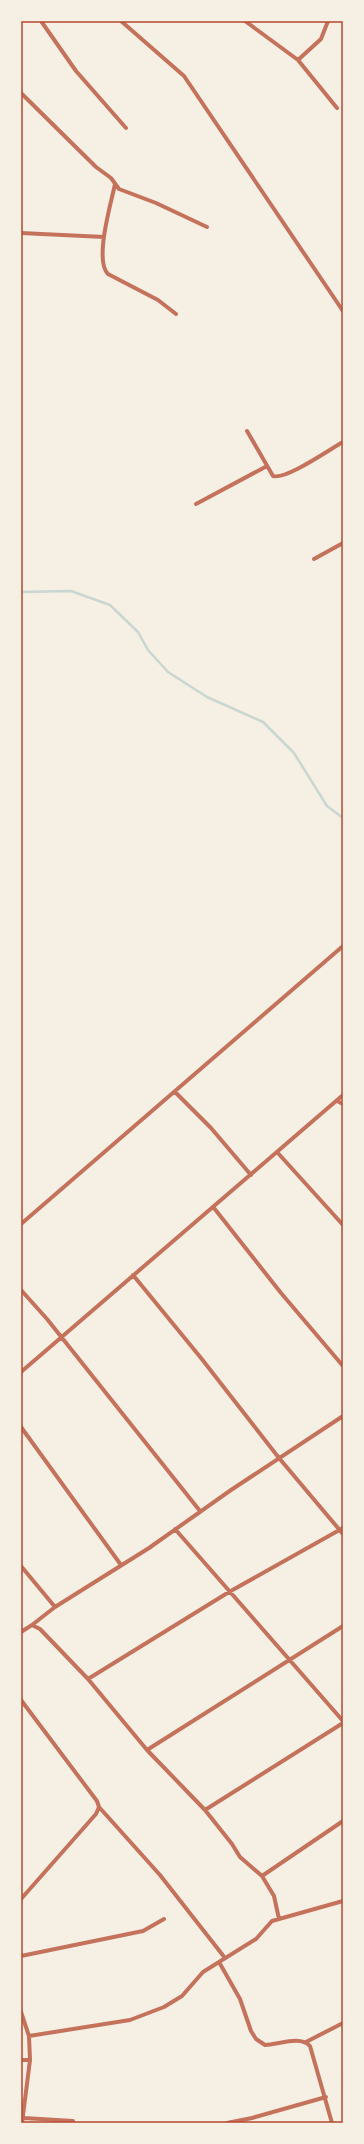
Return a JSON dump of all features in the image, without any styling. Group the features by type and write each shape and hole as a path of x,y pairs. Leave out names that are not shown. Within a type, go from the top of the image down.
{"street":[{"path":"41,21 76,70 126,128"},
{"path":"121,21 184,76 343,311"},
{"path":"245,21 298,60 337,108"},
{"path":"298,60 321,39 328,21"},
{"path":"21,93 122,191 156,203 207,227"},
{"path":"115,184 104,237 101,262 103,269 108,274 158,300 176,314"},
{"path":"21,233 104,237"},
{"path":"247,431 272,476 282,476 343,442"},
{"path":"196,504 267,466"},
{"path":"314,559 343,543"},
{"path":"21,1224 343,946"},
{"path":"175,1092 211,1128 251,1175"},
{"path":"21,1372 133,1275 214,1208 276,1152 343,1095"},
{"path":"337,1100 343,1104"},
{"path":"276,1152 343,1226"},
{"path":"214,1208 281,1293 343,1366"},
{"path":"88,1679 229,1592 342,1531 279,1458 201,1358 133,1275"},
{"path":"21,1290 61,1337 200,1511"},
{"path":"21,1632 55,1607 121,1565 343,1416"},
{"path":"21,1427 121,1565"},
{"path":"175,1529 343,1722 204,1810"},
{"path":"21,1566 55,1607"},
{"path":"32,1625 40,1629 88,1679 148,1750 204,1810 232,1844 240,1857 262,1876 274,1896 279,1919"},
{"path":"148,1750 343,1626"},
{"path":"21,1700 97,1801 99,1807 160,1875 225,1958"},
{"path":"21,1899 96,1814 99,1807"},
{"path":"262,1876 343,1821"},
{"path":"29,2036 130,2020 164,2007 182,1996 203,1972 256,1939 268,1925 279,1919 343,1901"},
{"path":"21,1956 143,1931 164,1919"},
{"path":"219,1962 240,1999 256,2039 265,2045 300,2040 306,2042 310,2046 332,2123"},
{"path":"21,2012 29,2036 30,2060 24,2118 22,2123"},
{"path":"306,2042 343,2023"},
{"path":"21,2060 30,2060"},
{"path":"227,2123 252,2118 326,2098"},
{"path":"24,2118 73,2121"}],"waterway":[{"path":"21,592 71,591 110,605 138,632 148,650 168,672 207,697 263,722 294,753 327,806 343,818"}]}
